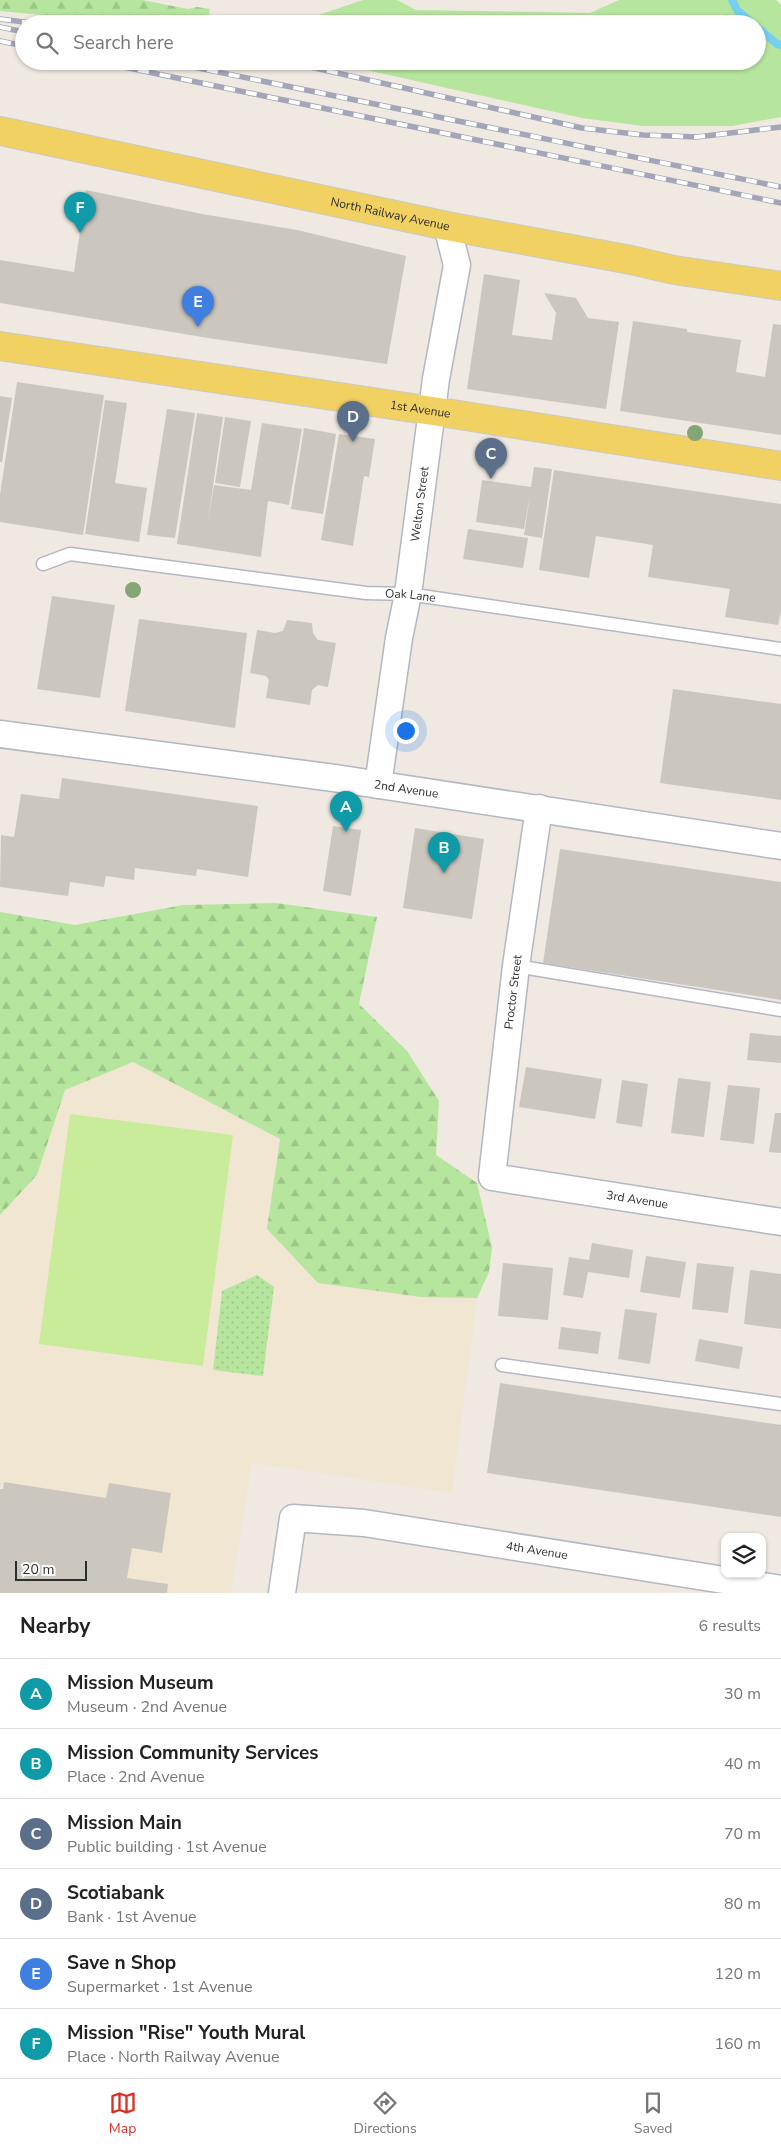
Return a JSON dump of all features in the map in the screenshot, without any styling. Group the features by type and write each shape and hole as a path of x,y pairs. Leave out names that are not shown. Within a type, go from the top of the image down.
{"main road":[{"name":"North Railway Avenue","path":"0,131 446,226 631,260 674,270 781,286"},
{"name":"1st Avenue","path":"0,346 781,466"}],"street":[{"name":"Welton Street","path":"378,785 398,638 408,594 436,379 457,265 446,226"},
{"name":"2nd Avenue","path":"0,734 334,778 781,846"},
{"name":"Proctor Street","path":"492,1177 516,966 539,808"},
{"name":"3rd Avenue","path":"492,1177 781,1222"},
{"name":"4th Avenue","path":"282,1593 293,1518 364,1523 781,1589"}],"lane":[{"name":"Oak Lane","path":"42,564 70,554 366,593 408,594 781,649"},
{"path":"516,966 781,1010"},
{"path":"502,1365 781,1404"}],"shaded area":[{"path":"133,1062 280,1139 267,1229 318,1283 421,1297 477,1298 452,1493 252,1463 231,1593 0,1593 0,1215 37,1175 65,1090"}],"green space":[{"path":"0,0 142,0 188,9 197,7 210,9 209,15 42,15 0,11"},
{"path":"363,0 397,0 416,10 590,13 619,0 776,0 781,5 781,117 732,126 643,126 582,118 366,70 766,70 766,15 319,15"},
{"path":"276,903 377,917 359,1004 407,1051 439,1101 436,1155 477,1183 492,1248 489,1272 477,1298 421,1297 318,1283 267,1229 280,1139 133,1062 65,1090 37,1175 0,1215 0,912 75,925 183,905"},
{"path":"70,1114 233,1135 203,1366 39,1344"},
{"path":"257,1275 274,1287 263,1376 213,1370 222,1291"}],"building":[{"path":"86,190 202,214 297,230 406,256 387,364 208,338 0,303 0,260 74,272"},
{"path":"484,274 520,280 512,335 552,340 556,313 544,293 576,298 588,318 619,322 606,409 467,389"},
{"path":"633,321 741,340 736,372 765,377 773,324 781,325 781,435 620,411"},
{"path":"17,382 104,395 83,535 0,522 0,495"},
{"path":"0,396 12,398 2,462 0,462"},
{"path":"105,400 127,403 115,483 147,488 139,542 85,534"},
{"path":"167,409 195,413 175,538 147,535"},
{"path":"197,413 223,417 208,521 214,485 251,490 262,423 302,429 289,505 268,501 261,557 177,544"},
{"path":"225,417 251,421 240,487 215,483"},
{"path":"304,428 336,434 323,514 291,509"},
{"path":"339,434 375,439 369,477 364,476 353,546 321,540"},
{"path":"534,467 552,469 542,538 524,535 530,495 524,529 476,522 482,480 531,487"},
{"path":"554,470 781,504 781,612 778,625 725,617 730,589 648,577 653,545 596,536 589,578 539,570"},
{"path":"468,529 528,538 523,568 463,559"},
{"path":"52,596 115,605 100,698 37,689"},
{"path":"139,619 247,633 235,728 125,711"},
{"path":"287,620 312,623 313,633 318,640 336,643 328,687 318,685 312,690 310,705 266,698 269,680 266,676 250,673 257,630 275,633 283,631"},
{"path":"673,689 781,704 781,800 660,783"},
{"path":"62,778 258,806 248,877 197,869 196,876 135,868 134,880 106,876 104,887 70,882 68,896 0,887 1,835 14,837 21,794 59,799"},
{"path":"333,826 361,830 351,896 323,891"},
{"path":"415,828 484,839 472,919 403,908"},
{"path":"560,849 781,882 781,1000 543,963"},
{"path":"750,1033 781,1036 781,1063 747,1060"},
{"path":"526,1067 602,1079 595,1119 519,1107"},
{"path":"678,1078 711,1082 704,1137 671,1133"},
{"path":"622,1080 648,1084 642,1127 616,1123"},
{"path":"728,1085 760,1088 754,1144 720,1140"},
{"path":"775,1113 781,1113 781,1153 769,1152"},
{"path":"592,1243 633,1250 629,1278 588,1272 583,1298 563,1295 569,1257 589,1260"},
{"path":"646,1256 686,1262 680,1298 640,1292"},
{"path":"503,1263 553,1268 548,1320 498,1316"},
{"path":"697,1263 734,1267 728,1313 692,1309"},
{"path":"750,1270 781,1274 781,1329 744,1324"},
{"path":"625,1309 657,1313 650,1364 618,1359"},
{"path":"561,1327 601,1332 598,1354 558,1349"},
{"path":"699,1339 743,1347 739,1369 695,1361"},
{"path":"500,1383 781,1425 781,1517 487,1473"},
{"path":"4,1482 106,1498 109,1483 171,1493 162,1553 132,1548 127,1578 168,1584 167,1593 0,1593 0,1489 3,1489"}],"waterway":[{"path":"732,0 737,10 743,15"},
{"path":"766,35 781,45"}],"railway":[{"path":"0,19 15,21"},
{"path":"0,27 15,30"},
{"path":"0,41 15,44"},
{"path":"138,70 781,203"},
{"path":"208,70 781,187"},
{"path":"324,70 582,128 643,135 697,137 781,127"}],"place":[{"name":"Mission \"Rise\" Youth Mural","path":"80,233"},
{"name":"Save n Shop","path":"198,327"},
{"name":"Scotiabank","path":"353,442"},
{"name":"Mission Main","path":"491,479"},
{"name":"Mission Museum","path":"346,832"},
{"name":"Mission Community Services","path":"444,873"}]}
